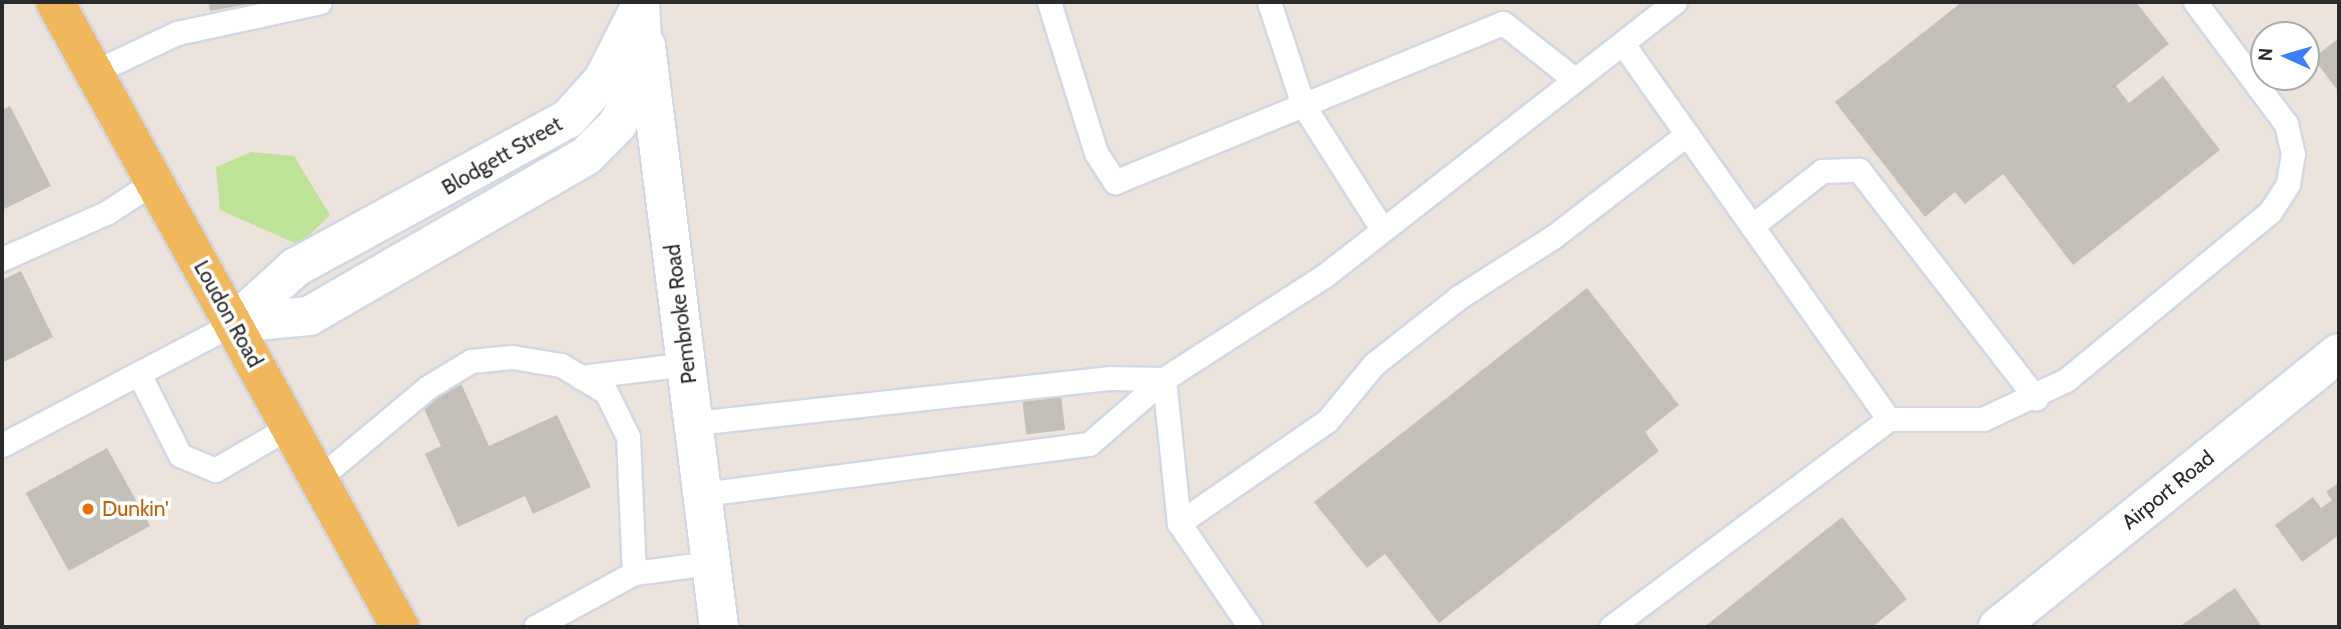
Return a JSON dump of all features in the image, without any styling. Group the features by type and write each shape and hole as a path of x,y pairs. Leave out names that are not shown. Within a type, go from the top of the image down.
{"main road":[{"name":"Loudon Road","path":"55,2 400,627"}],"street":[{"name":"Blodgett Street","path":"234,323 296,267 530,143 568,119 587,100 617,58 640,3"},
{"name":"Blodgett Street","path":"234,323 309,316 553,179 602,143 630,108 643,63 640,3"},
{"name":"Pembroke Road","path":"640,3 719,627"},
{"name":"Airport Road","path":"1998,627 2339,353"}],"lane":[{"path":"94,72 177,33 320,2"},
{"path":"1049,2 1096,153 1115,182 1503,23 1573,78"},
{"path":"1269,2 1303,105 1382,230"},
{"path":"703,494 1089,444 1164,379 1268,315 1382,230 1573,78 1623,44 1675,2"},
{"path":"1611,627 1889,419 1983,419 2036,398 2066,380 2270,212 2288,184 2293,154 2286,124 2195,2"},
{"path":"1623,44 1889,419"},
{"path":"1179,523 1327,421 1374,364 1459,297 1553,237 1687,134"},
{"path":"530,143 553,179"},
{"path":"1752,226 1822,171 1859,170 2036,398"},
{"path":"2,259 106,213 155,181"},
{"path":"2,445 234,323"},
{"path":"318,479 428,387 471,361 512,357 561,365 606,392 628,437 634,573"},
{"path":"580,377 687,364"},
{"path":"139,374 180,455 215,470 289,427"},
{"path":"695,423 1109,378 1164,379"},
{"path":"1164,379 1179,523 1250,627"},
{"path":"535,627 634,573 711,563"}],"green space":[{"path":"251,152 294,156 330,215 299,245 220,210 216,167"}],"building":[{"path":"209,2 254,2 254,3 210,11"},
{"path":"1962,2 2136,2 2169,44 2116,86 2129,103 2163,76 2220,150 2073,265 2003,174 1965,204 1955,192 1925,217 1835,102"},
{"path":"2339,38 2339,92 2320,67 2320,53"},
{"path":"10,106 51,186 2,210 2,110"},
{"path":"21,271 53,337 2,363 2,280"},
{"path":"1587,288 1679,405 1645,432 1659,451 1439,623 1385,554 1367,568 1314,502"},
{"path":"459,379 489,446 557,415 591,487 533,514 525,496 458,527 425,454 441,446 419,398"},
{"path":"1061,396 1065,430 1026,434 1022,401"},
{"name":"Dunkin'","path":"107,448 150,526 69,571 26,493"},
{"path":"2339,482 2339,535 2302,562 2275,525 2313,497 2321,508 2332,500 2326,492"},
{"path":"1842,517 1907,599 1872,627 1704,627"},
{"path":"2235,588 2262,627 2179,627"}],"place":[{"name":"Dunkin'","path":"88,509"}]}
